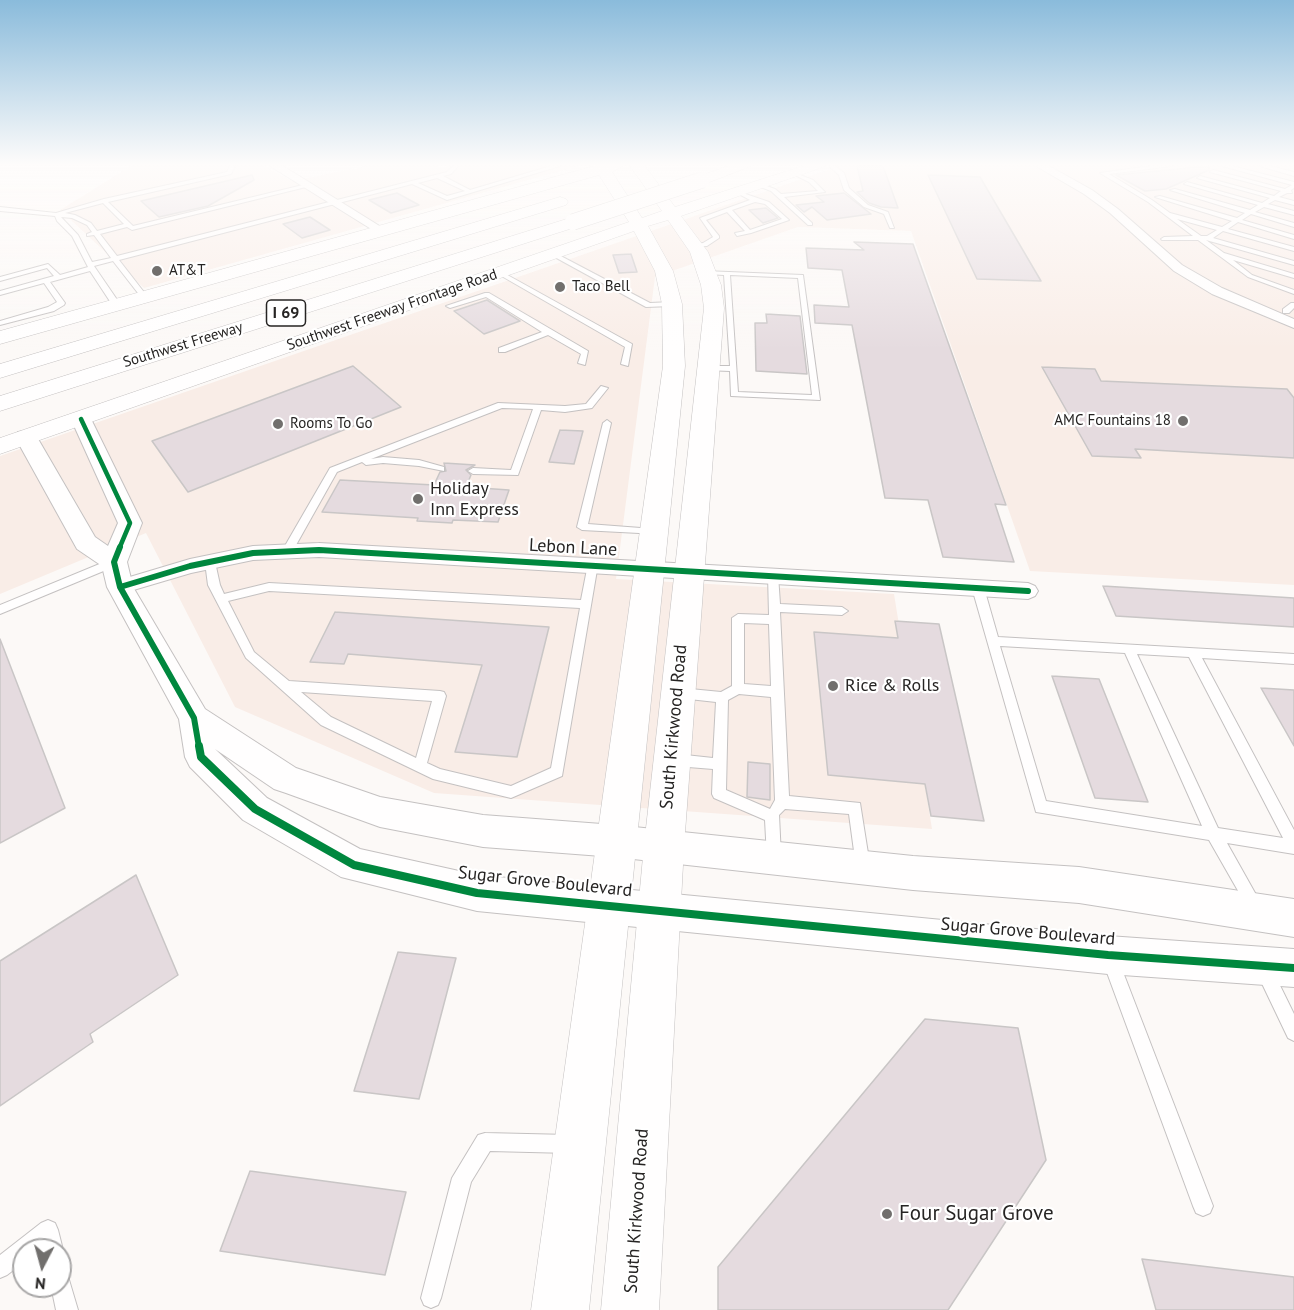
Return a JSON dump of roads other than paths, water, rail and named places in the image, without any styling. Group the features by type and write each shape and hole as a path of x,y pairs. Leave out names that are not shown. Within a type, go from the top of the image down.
{"main road":[{"path":"0,338 116,303 391,227"},
{"name":"Southwest Freeway","path":"0,371 479,227"},
{"name":"Southwest Freeway","path":"0,404 557,227"},
{"path":"589,242 604,227"},
{"name":"Southwest Freeway Frontage Road","path":"0,446 630,227"},
{"name":"South Kirkwood Road","path":"630,1310 633,907 615,841 674,366 672,304 664,271 655,250 641,227"},
{"name":"South Kirkwood Road","path":"560,1310 579,1144 633,907 664,846 714,308 706,272 695,246 682,227"},
{"path":"655,250 695,246"}],"street":[{"path":"375,227 380,230"},
{"path":"1131,227 1178,268 1207,286 1287,312"},
{"path":"1149,227 1185,256 1233,288 1287,312 1294,324"},
{"path":"1145,239 1164,239"},
{"path":"81,419 129,523 117,575"},
{"name":"Sugar Grove Boulevard","path":"26,437 86,543 117,575 194,718 201,758 255,809 354,865 477,893 1108,955 1278,967"},
{"name":"Lebon Lane","path":"117,575 210,562 253,553 287,551 319,550 593,564 652,550 688,570 1028,591"},
{"name":"Sugar Grove Boulevard","path":"194,718 286,779 380,812 483,831 615,841 863,867 1079,885 1277,916"}],"lane":[{"path":"69,227 91,267 116,303"},
{"path":"91,227 143,296"},
{"path":"76,238 120,227"},
{"path":"0,293 113,259 239,227"},
{"path":"695,246 705,245 716,229 713,227"},
{"path":"1184,227 1250,276 1294,292"},
{"path":"1220,227 1294,249"},
{"path":"1261,227 1294,237"},
{"path":"1208,238 1224,228"},
{"path":"1164,239 1208,238 1294,263"},
{"path":"1216,252 1294,276"},
{"path":"553,254 649,305 672,304"},
{"path":"0,279 48,266 58,277"},
{"path":"706,272 801,276 817,398 734,394 727,274"},
{"path":"500,273 629,346 625,364"},
{"path":"0,323 51,309 61,303 46,281"},
{"path":"450,306 487,294 585,353 582,363"},
{"path":"502,350 548,332"},
{"path":"708,368 734,369"},
{"path":"287,551 333,470 501,405 565,409 589,406 604,388"},
{"path":"473,471 515,473 538,407"},
{"path":"607,423 582,527 652,550"},
{"path":"347,465 383,460 419,463 441,469"},
{"path":"210,562 214,585 250,655 326,721 438,775 511,792 557,772 593,564"},
{"path":"0,610 117,575"},
{"path":"773,575 782,802 772,816 774,858"},
{"path":"221,599 269,586 586,604"},
{"path":"978,588 1041,807 1294,846"},
{"path":"738,689 738,618 842,611"},
{"path":"993,641 1294,659"},
{"path":"1129,649 1213,833 1277,916"},
{"path":"1193,653 1294,846"},
{"path":"287,686 440,696 420,766"},
{"path":"678,692 722,697 738,689 777,692"},
{"path":"722,697 718,794 772,816"},
{"path":"672,760 720,764"},
{"path":"782,802 855,808 863,867"},
{"path":"1108,955 1203,1206"},
{"path":"1278,967 1294,1032"},
{"path":"431,1298 462,1178 485,1142 579,1144"},
{"path":"38,1238 48,1230 50,1238"},
{"path":"0,1268 12,1258"}],"place":[{"name":"AT&T","path":"157,271"},
{"name":"Taco Bell","path":"560,287"},
{"name":"AMC Fountains 18","path":"1183,421"},
{"name":"Rooms To Go","path":"278,424"},
{"name":"Holiday Inn Express","path":"418,499"},
{"name":"Rice & Rolls","path":"833,686"},
{"name":"Four Sugar Grove","path":"887,1214"}]}
